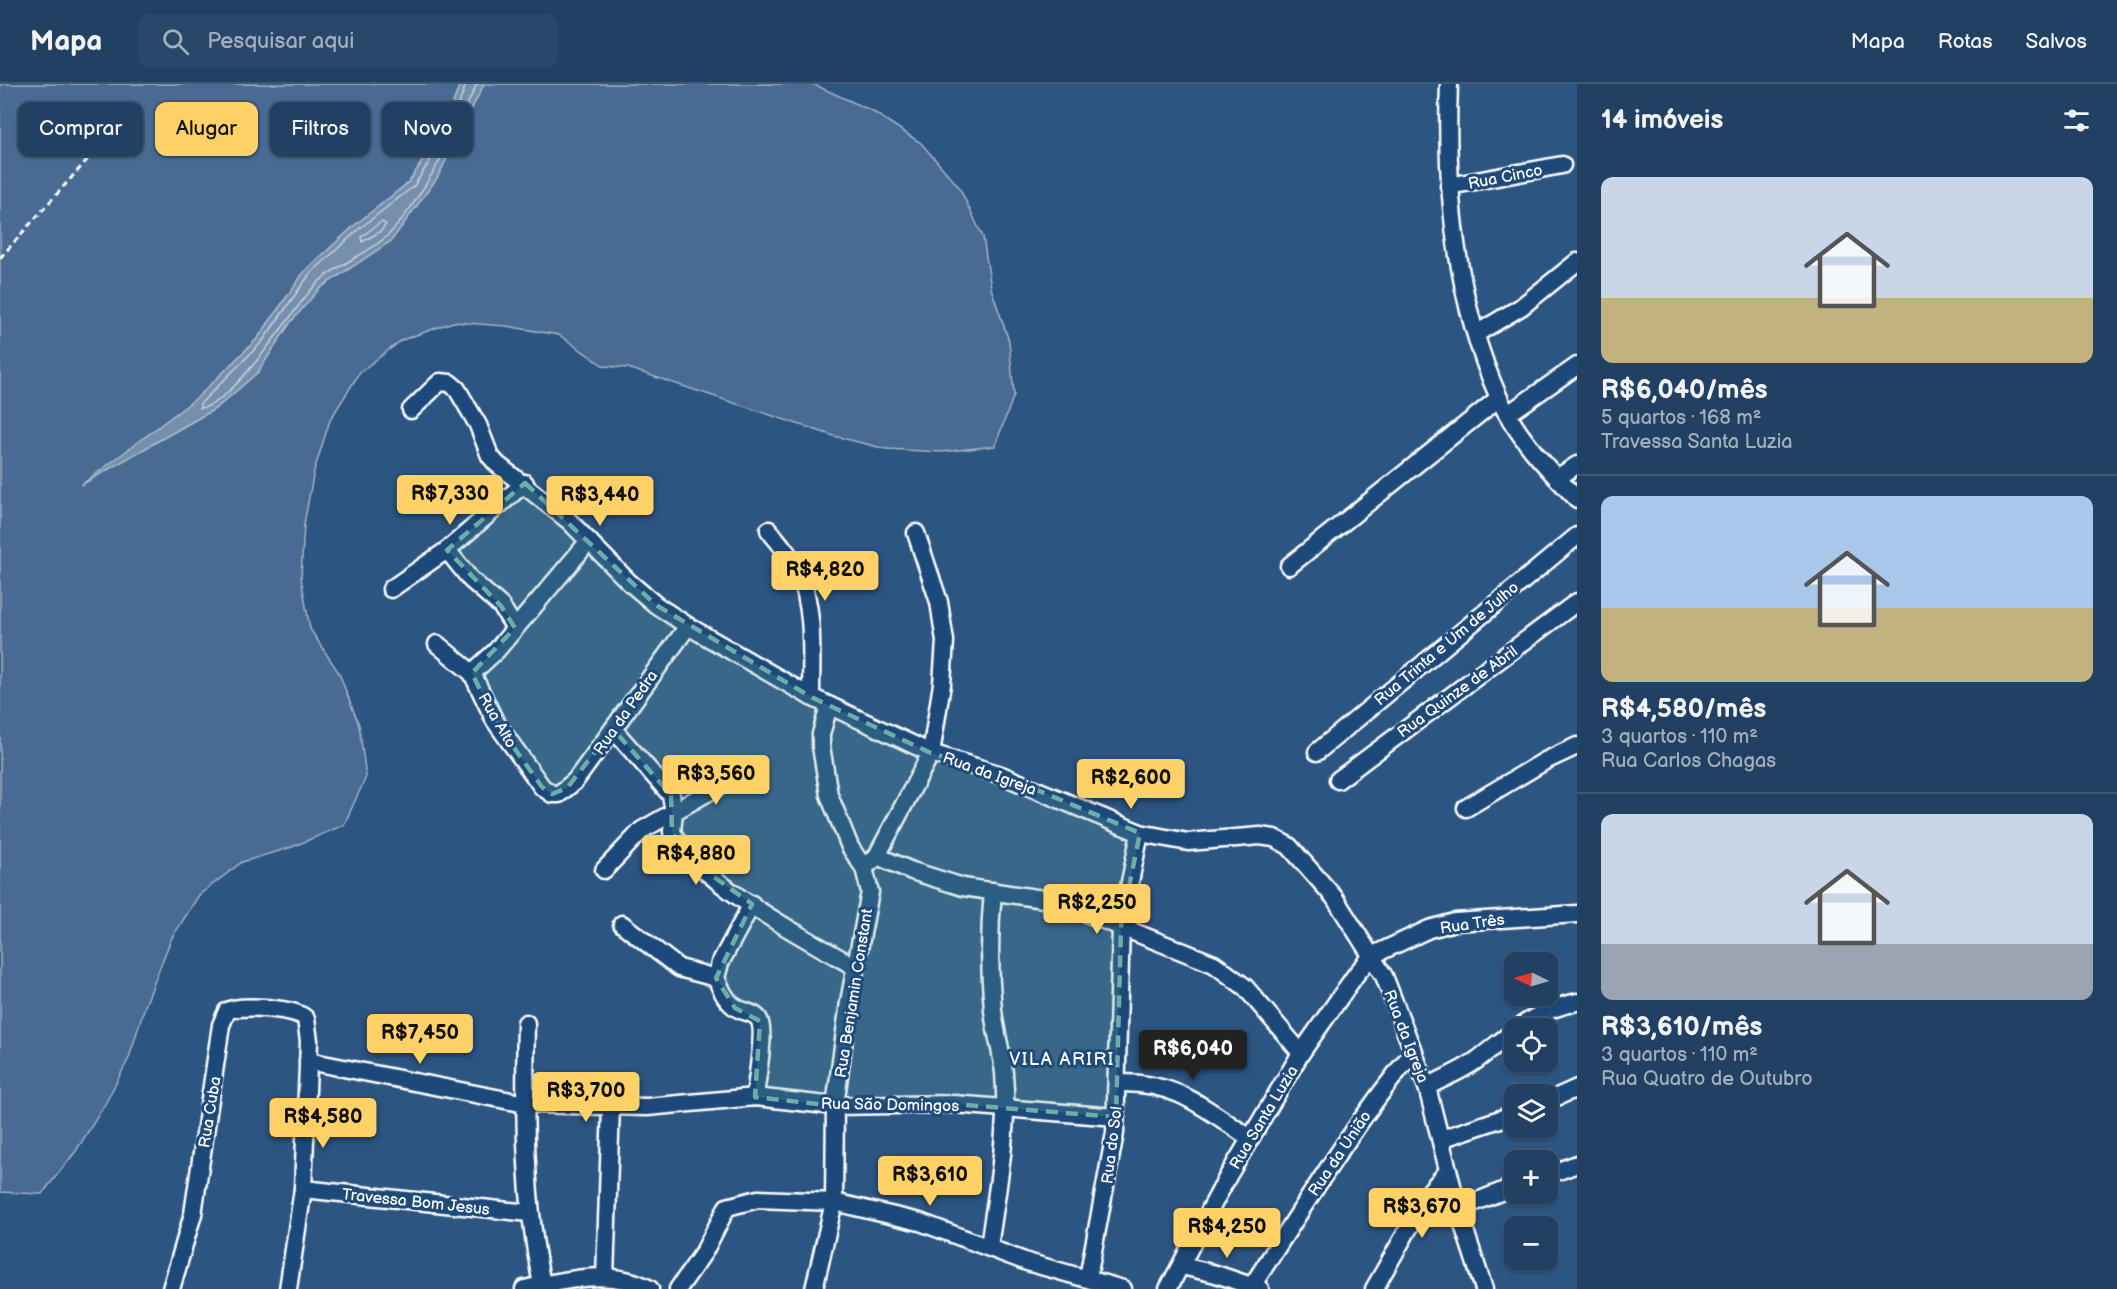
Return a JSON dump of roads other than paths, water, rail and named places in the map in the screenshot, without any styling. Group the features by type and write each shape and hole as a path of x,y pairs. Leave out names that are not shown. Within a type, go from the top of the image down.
{"street":[{"path":"1449,84 1449,186 1463,283 1476,334 1499,398 1508,414 1526,441 1577,499"},
{"name":"Rua Cinco","path":"1449,186 1562,165"},
{"path":"1476,334 1521,307 1577,262"},
{"path":"1508,414 1577,366"},
{"name":"Rua da Igreja","path":"411,410 440,382 450,383 457,389 478,425 490,456 525,483 589,541 629,582 656,605 688,626 829,706 931,753 1001,775 1140,833 1188,842 1260,836 1274,838 1289,846 1334,897 1373,955 1427,1087 1458,1209 1484,1289"},
{"path":"1289,566 1499,398"},
{"path":"1557,478 1577,465"},
{"path":"392,589 447,550 525,483"},
{"path":"769,530 798,572 807,598 812,650 812,697"},
{"path":"916,532 939,602 945,641 942,684 931,753 871,862 940,880 1056,901 1214,964 1233,976 1301,1053"},
{"name":"Rua Trinta e Um de Julho","path":"1317,752 1577,536"},
{"path":"472,673 515,628 589,541"},
{"path":"447,550 471,580 501,606 515,628"},
{"name":"Rua Quinze de Abril","path":"1338,780 1577,602"},
{"name":"Rua da Pedra","path":"559,794 575,781 688,626"},
{"name":"Rua Alto","path":"437,644 472,673 495,721 516,751 542,787 552,794 559,794"},
{"name":"Rua Benjamin Constant","path":"814,1289 834,1202 835,1106 849,1002 870,892 871,862 850,847 829,795 821,734 829,706"},
{"path":"613,729 665,785 671,795 674,812 672,832 693,862 721,884 857,968"},
{"path":"1466,808 1545,760 1577,746"},
{"path":"604,870 642,830 742,773"},
{"name":"Rua do Sol","path":"1088,1278 1106,1190 1116,1117 1121,926 1140,833"},
{"path":"989,1247 1003,1139 1004,1108 1004,1073 993,1011 989,956 988,935 993,891"},
{"path":"752,904 720,963 716,978 725,996 735,1008 756,1016 760,1021 762,1033 754,1097"},
{"name":"Rua Três","path":"1373,955 1429,929 1455,922 1577,914"},
{"path":"622,924 678,968 716,978"},
{"name":"Rua Santa Luzia","path":"1168,1289 1182,1266 1200,1226 1301,1053 1357,973 1373,955"},
{"path":"1427,1087 1475,1061 1521,1024 1557,1006 1577,1002"},
{"name":"Rua Cuba","path":"171,1289 193,1214 224,1016 227,1011 238,1007 291,1011 304,1016 308,1061"},
{"path":"526,1023 529,1213 543,1287"},
{"name":"Rua da União","path":"1254,1288 1339,1150 1384,1087 1414,1051"},
{"path":"288,1289 303,1190 308,1061"},
{"name":"Rua São Domingos","path":"308,1061 526,1104 647,1107 754,1097 835,1106 912,1103 1116,1117"},
{"path":"1118,1083 1149,1083 1172,1089 1250,1138"},
{"path":"1558,1097 1577,1088"},
{"path":"605,1278 611,1107"},
{"path":"1441,1139 1504,1118"},
{"path":"1558,1171 1577,1164"},
{"path":"1374,1289 1430,1191 1448,1171"},
{"name":"Travessa Bom Jesus","path":"303,1190 529,1213"},
{"path":"1458,1209 1504,1190"},
{"path":"678,1289 704,1252 727,1207 758,1199 834,1202 920,1222 1027,1262 1123,1289"},
{"path":"1182,1266 1254,1288"},
{"path":"524,1289 584,1277 605,1278 650,1289"}],"water":[{"path":"460,84 484,84 473,106 473,102 453,102"},
{"path":"426,156 448,156 437,178 391,241 320,288 290,323 258,372 216,408 81,485 198,397 258,338 304,272 355,225 409,182"}],"district":[{"name":"VILA ARIRI","path":"1062,1059"}]}
